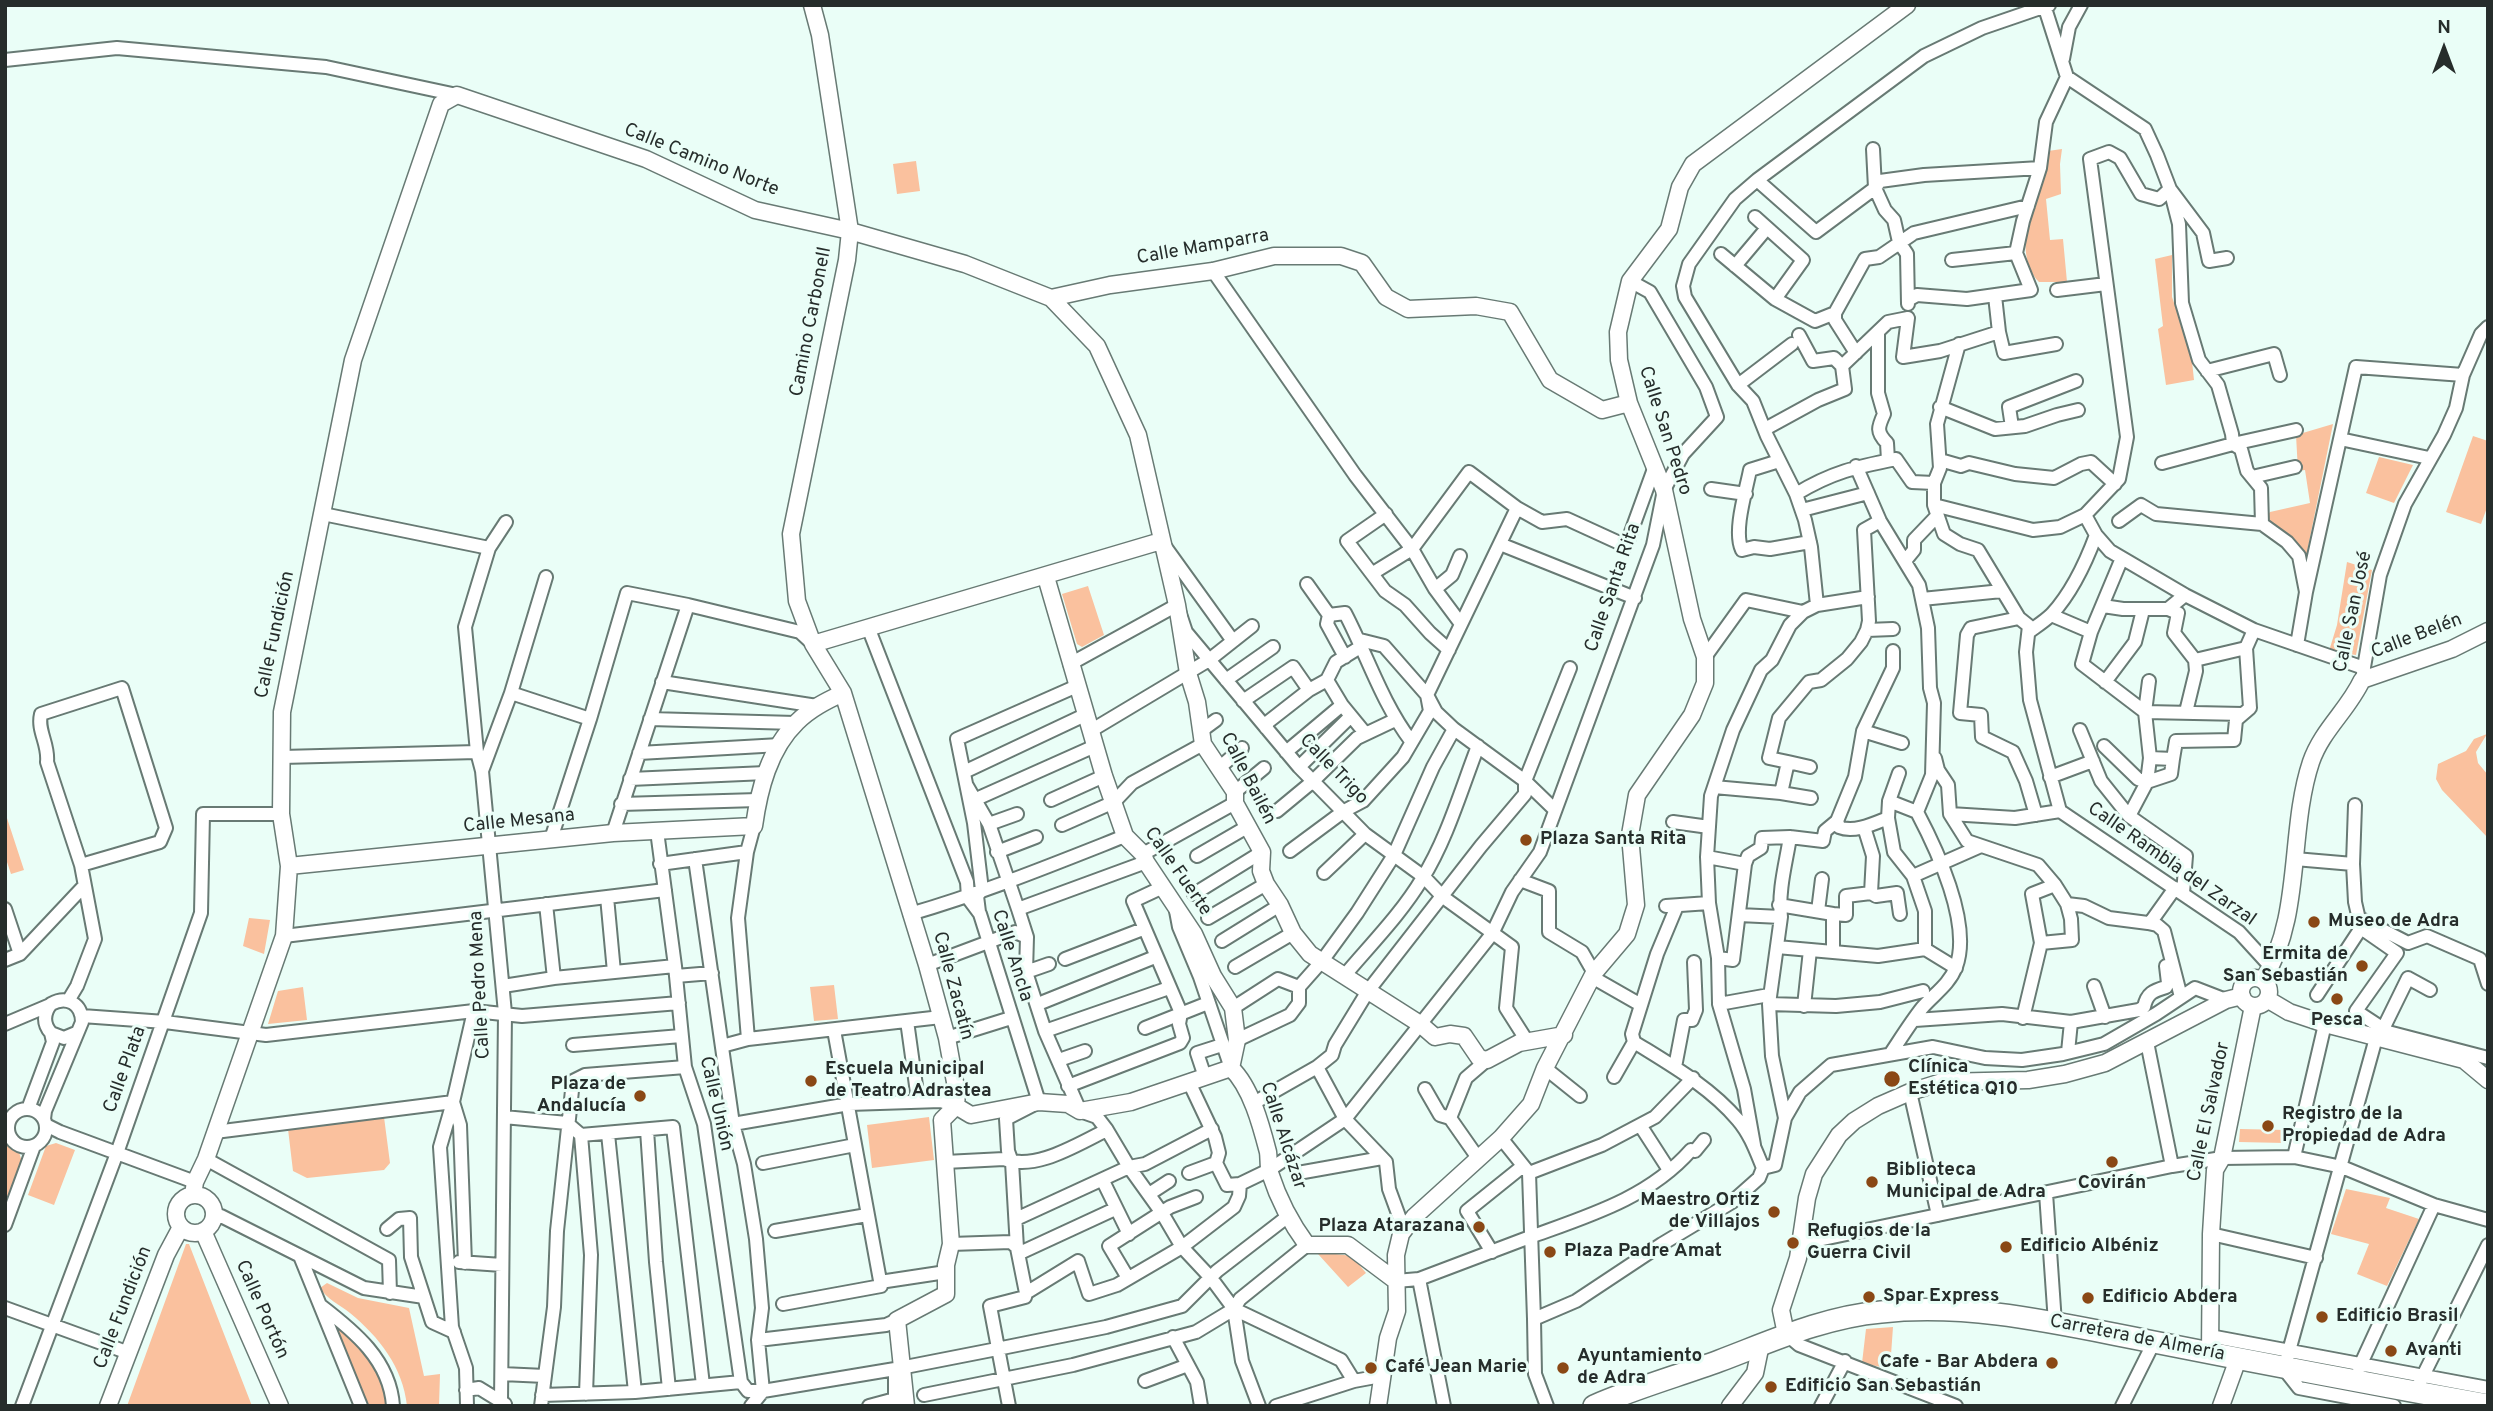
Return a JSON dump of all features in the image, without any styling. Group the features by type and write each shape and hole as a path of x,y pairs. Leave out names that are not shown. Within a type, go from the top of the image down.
{"highway":[{"name":"Carretera de Almería","path":"1594,1406 1786,1334 1853,1316 1925,1308 1973,1311 2056,1323 2154,1342 2210,1345 2238,1359 2287,1359 2353,1381 2488,1405"}],"street":[{"name":"Camino Carbonell","path":"812,5 820,35 850,231 847,260 791,534 797,601 813,644"},
{"name":"Calle San Pedro","path":"1704,657 1692,618 1664,490 1629,403 1619,360 1618,332 1630,281 1669,229 1680,187 1693,164 1907,5"},
{"path":"2063,63 2070,27 2081,5"},
{"path":"1816,605 1810,542 1802,510 1753,401 1738,385 1685,297 1683,286 1689,264 1735,199 1757,180 1924,56 1982,28 2046,6 2067,77 2145,130 2171,189 2179,224 2182,303 2199,360 2218,385 2233,444"},
{"path":"5,60 117,48 326,67 457,95"},
{"path":"1908,300 1917,295 1967,299 2031,290 2016,253 2040,168 2046,121 2067,77"},
{"name":"Calle Camino Norte","path":"457,95 646,159 754,210 850,231 965,264 1051,298"},
{"name":"Calle Fundición","path":"194,1189 252,1034 285,936 289,866 281,814 282,712 353,360 441,104 457,95"},
{"path":"1872,149 1875,188 1885,210 1894,220 1899,242 1907,254 1908,318 1903,357 1940,351 1999,332"},
{"path":"1935,510 2033,530 2060,527 2085,515 2119,480 2127,437 2090,159 2109,152 2120,158 2141,194 2159,199 2171,189"},
{"path":"1757,180 1816,232 1875,188 1880,181 1924,175 2040,168"},
{"path":"2171,189 2203,233 2209,261 2227,258"},
{"path":"1856,353 1835,320 1835,313 1865,259 1879,257 1914,233 2028,206"},
{"path":"1755,217 1803,260 1775,299"},
{"path":"1735,266 1767,228"},
{"path":"1952,260 2016,253"},
{"path":"1721,254 1775,299 1815,321"},
{"name":"Calle Mamparra","path":"1051,298 1110,285 1213,271 1273,256 1340,256 1362,263 1386,298 1408,309 1476,306 1510,312 1550,380 1602,410 1629,403"},
{"path":"1213,271 1356,475 1412,549 1461,624"},
{"name":"Calle Santa Rita","path":"1240,1184 1269,1170 1345,1119 1463,973 1492,933 1512,892 1540,852 1653,545 1664,490 1683,454 1717,417 1706,387 1650,292 1630,281"},
{"path":"2057,289 2106,284"},
{"path":"1995,296 2004,353 2056,344"},
{"path":"1051,298 1097,346 1138,435 1177,605 1070,664"},
{"path":"1738,385 1797,334 1815,321 1835,313"},
{"path":"1842,366 1888,322 1908,318"},
{"name":"Calle San José","path":"2267,973 2282,939 2303,791 2312,760 2328,728 2354,696 2363,674 2381,575 2404,504 2444,435 2456,408 2463,375 2488,327"},
{"path":"1878,333 1878,393 1884,414 1878,427 1880,435 1887,443 1888,460"},
{"path":"1765,429 1844,389 1842,366 1834,358 1813,361 1797,334"},
{"path":"1959,344 1937,424 1940,468 1934,483 1935,510 1944,534 1959,544 1978,550 2019,618 2029,625 2030,631 2051,615 2089,555 2096,535"},
{"path":"2207,371 2274,354 2280,375"},
{"path":"2297,645 2306,592 2356,367 2463,375"},
{"path":"2012,427 2009,407 2076,381"},
{"path":"1940,407 1996,429 2025,426 2078,410"},
{"path":"2162,463 2296,430"},
{"path":"2340,439 2429,458"},
{"path":"2233,444 2241,449 2247,471 2261,488 2262,524"},
{"path":"1796,494 1823,478 1856,466 1896,459 1912,482 1934,483"},
{"path":"1940,460 1961,466 1969,463 2015,474 2054,478 2081,464 2091,462 2115,484"},
{"path":"1779,461 1750,470 1738,532 1742,550 1754,547 1770,549 1810,542"},
{"path":"1373,573 1412,549 1469,472 1517,508 1542,522 1567,519 1626,546 1655,466"},
{"path":"1856,466 1880,522 1919,585 1922,599 1931,658 1933,748 1932,775 1917,812"},
{"path":"2252,477 2295,467"},
{"path":"1712,489 1746,494"},
{"path":"1802,510 1868,493"},
{"path":"2119,520 2141,505 2156,514 2262,524 2287,542 2299,556 2306,592"},
{"path":"1290,851 1344,811 1363,801 1403,757 1430,711 1427,695 1517,508"},
{"path":"1905,561 1914,550 1913,540 1935,510"},
{"path":"323,513 489,548"},
{"path":"1386,514 1347,541 1385,591 1405,604 1430,633 1450,650"},
{"path":"2085,515 2096,535 2110,551 2185,595 2254,630 2297,645 2363,674"},
{"path":"482,771 477,752 465,627 489,548 506,522"},
{"path":"1810,767 1769,758 1779,718 1809,682 1821,680 1847,659 1861,642 1869,621 1864,530 1880,522"},
{"path":"551,839 627,593 800,632 813,644 1161,541"},
{"path":"1161,541 1233,641"},
{"path":"1500,544 1634,598"},
{"path":"1436,589 1452,575 1460,556"},
{"path":"2122,558 2091,632 2082,664 2145,712 2243,714"},
{"name":"Calle Fuerte","path":"1046,576 1104,776 1125,836 1144,858 1194,934 1213,976 1233,1008 1231,1068"},
{"name":"Calle Pedro Mena","path":"505,1404 502,1374 502,1265 505,1013 482,771 510,693 546,577"},
{"path":"1307,584 1329,615 1328,624 1345,657"},
{"path":"1922,599 2003,590"},
{"path":"2168,609 2185,595"},
{"path":"1534,1319 1576,1301 1732,1202 1759,1178 1763,1168 1754,1145 1744,1089 1719,1004 1718,958 1709,903 1707,857 1714,788 1733,730 1761,670 1772,660 1790,625 1803,612 1816,605 1868,597"},
{"path":"1378,1406 1388,1338 1397,1311 1396,1255 1401,1234 1413,1217 1501,1138 1531,1104 1545,1068 1593,975 1627,933 1636,905 1630,835 1637,795 1692,715 1705,683 1704,657 1746,600 1803,612"},
{"path":"613,833 688,605"},
{"name":"Calle Trigo","path":"1177,605 1185,632 1312,782 1365,834 1424,877 1443,897 1512,947 1506,1008 1527,1041"},
{"name":"Calle Bailén","path":"1177,605 1188,673 1202,699 1202,738 1262,852 1261,870 1266,884 1280,905 1293,933 1310,954 1436,1037 1450,1034 1464,1036 1479,1058 1487,1060"},
{"path":"2103,606 2143,610 2168,609 2178,613 2174,633 2194,660 2196,671 2186,712"},
{"path":"2105,681 2134,642 2143,610"},
{"path":"1329,615 1345,613 1395,720 1411,741"},
{"path":"2051,615 2091,632"},
{"path":"2019,618 1971,628 1967,635 1960,713 1981,715 1982,737 2013,752 2026,781 2036,814"},
{"path":"974,800 1094,738 1209,660 1252,625"},
{"name":"Calle Ancla","path":"868,627 967,882 968,898 980,914 1039,1102"},
{"path":"1867,630 1893,629"},
{"path":"2104,746 2138,779 2147,782 2171,774 2176,741 2234,740 2236,720 2250,708 2246,648 2254,630"},
{"name":"Calle Rambla del Zarzal","path":"2030,631 2026,652 2030,700 2060,811 2239,932 2267,973"},
{"name":"Calle Belén","path":"2363,674 2452,649 2488,631"},
{"path":"1266,728 1268,722 1309,690 1327,680 1336,662 1361,643 1384,646 1427,695 1436,712 1454,729 1525,781 1554,809"},
{"name":"Calle Zacatín","path":"813,644 843,693 909,914 927,965 947,1038 957,1093 956,1106 942,1120 951,1244 946,1272 946,1294 897,1320"},
{"path":"1227,680 1273,647"},
{"path":"2194,660 2246,648"},
{"path":"1718,958 1733,960 1745,864 1748,856 1761,848 1762,838 1790,837 1823,841 1825,831 1837,821 1855,777 1863,731 1893,668 1893,651"},
{"path":"1243,701 1293,667 1309,690"},
{"path":"1252,1104 1317,1067 1332,1055 1338,1040 1368,991 1525,794 1525,781 1570,668"},
{"path":"1327,680 1342,705 1365,733"},
{"path":"2129,816 2147,782 2150,758 2145,712 2149,681"},
{"path":"662,682 817,706"},
{"path":"980,914 977,896 982,890 974,823 957,739 1077,686"},
{"path":"68,1001 77,986 95,939 81,865 47,762 48,751 38,725 41,714 122,688 166,828 160,842 81,865"},
{"path":"510,693 590,719"},
{"path":"748,1040 738,918 747,852 758,800 766,772 780,745 796,723 817,706 843,693"},
{"path":"1286,751 1342,705"},
{"path":"964,772 1087,714"},
{"path":"1299,767 1350,716"},
{"path":"650,719 796,723"},
{"path":"1062,825 1114,802 1132,783 1202,738 1216,720"},
{"path":"1277,811 1312,782 1357,738 1395,720"},
{"path":"1205,1077 1197,1053 1230,1043 1290,1015 1299,1003 1299,987 1322,961 1394,855 1433,767 1454,729"},
{"path":"2080,730 2101,781 2129,816 2186,856 2179,890 2150,923"},
{"path":"1863,731 1902,743"},
{"path":"639,753 780,745"},
{"path":"1345,975 1403,908 1424,877 1478,746"},
{"path":"1219,768 1242,748"},
{"path":"1933,748 1938,770 1948,785 1950,814 1967,841 2038,865 2067,904 2072,940 2040,943"},
{"path":"282,757 477,752"},
{"path":"2150,758 2173,759"},
{"path":"2050,777 2093,761"},
{"path":"1781,793 1788,762"},
{"path":"1018,909 1144,858 1235,797 1264,768"},
{"path":"630,779 766,772"},
{"path":"1899,773 1889,801 1888,818 1894,852 1913,876 1925,911 1925,949"},
{"path":"1051,800 1104,776"},
{"path":"967,786 989,824 996,852 1027,937 1026,972 1045,1031 1080,1111"},
{"path":"1714,788 1811,798"},
{"path":"621,804 758,800"},
{"path":"1889,801 1917,812 1943,863 1960,943 1956,968 1945,986 1923,1008 1891,1053"},
{"path":"2355,805 2353,864 2355,902 2360,923 2397,953 2356,1011 2380,1033 2464,1060 2488,1080"},
{"path":"1950,814 2015,818 2060,811"},
{"name":"Calle Plata","path":"22,1406 165,1022 201,913 203,814 281,814"},
{"path":"989,824 1017,814"},
{"path":"1837,821 1839,827 1845,829 1864,827 1888,818"},
{"path":"1673,821 1709,827"},
{"name":"Calle Mesana","path":"289,866 613,833 754,826"},
{"path":"1197,856 1247,827"},
{"path":"1864,827 1874,856 1871,893"},
{"name":"Calle Unión","path":"657,831 676,971 685,1067 704,1124 741,1382"},
{"path":"1324,873 1365,834"},
{"path":"909,914 968,898 982,890 1125,836"},
{"path":"996,852 1036,837"},
{"path":"1785,1118 1772,1056 1769,1000 1790,837"},
{"path":"1913,876 1981,846"},
{"path":"660,864 747,852"},
{"path":"1194,894 1262,852"},
{"path":"1707,857 1745,864"},
{"path":"695,859 733,1124 744,1164 757,1239 762,1308 758,1340 763,1391 751,1406"},
{"path":"2295,859 2353,864"},
{"path":"1818,911 1822,879"},
{"path":"1520,880 1549,891 1549,932 1582,952 1593,975 1641,1005"},
{"path":"1208,918 1266,884"},
{"path":"2024,1017 2040,943 2032,894 2054,884"},
{"path":"5,960 20,954 84,886"},
{"path":"1068,1086 1180,1043 1183,1038 1179,1024 1181,1013 1133,901 1163,887"},
{"path":"285,936 665,890"},
{"path":"1739,915 1818,911 1846,915 1846,896 1871,893 1876,896 1897,893 1899,914"},
{"path":"607,897 614,972"},
{"path":"1709,903 1672,906 1632,1034 1634,1042 1693,1078 1738,1120 1754,1145"},
{"path":"546,904 554,978"},
{"path":"1174,904 1179,927 1208,1003 1230,1043"},
{"path":"2067,904 2084,906 2109,918 2150,923 2164,931 2181,997"},
{"path":"1222,941 1280,905"},
{"path":"5,909 20,954"},
{"path":"1833,914 1833,952"},
{"path":"2360,923 2408,943 2427,936 2484,959 2488,984"},
{"path":"2317,995 2360,923"},
{"path":"1065,959 1143,929"},
{"path":"927,965 1015,932 1027,937"},
{"path":"1235,967 1293,933"},
{"path":"1777,947 1878,956 1925,949 1956,968"},
{"path":"1915,1020 2002,1014 2071,1022 2139,1010 2144,1007 2152,992 2166,987 2168,949"},
{"path":"1804,1006 1810,950"},
{"path":"1038,1004 1155,957"},
{"path":"1675,1068 1684,1020 1692,1020 1696,1010 1694,962"},
{"path":"1026,972 1049,964"},
{"path":"503,986 614,972 712,973"},
{"path":"1956,1406 1799,1345 1786,1334 1781,1310 1798,1258 1814,1174 1839,1135 1854,1121 1878,1106 1942,1082 2028,1080 2105,1063 2147,1042 2247,1000 2269,987 2267,973 2246,980 2241,988 2247,1000"},
{"path":"2394,1406 2299,1388 2287,1359 2380,1033 2408,978 2430,989"},
{"path":"1233,1008 1278,979 1299,987"},
{"path":"2094,986 2105,1017"},
{"path":"1045,1031 1169,988"},
{"path":"1763,1168 1775,1165 1785,1118 1800,1092 1831,1065 1933,1047 1985,1058 2022,1060 2068,1052 2104,1044 2195,988 2247,1000 2325,1024 2380,1033 2488,1058"},
{"path":"1719,1004 1769,1000 1804,1006 1880,1002 1923,991"},
{"name":"Calle El Salvador","path":"2210,1345 2211,1234 2215,1170 2222,1158 2247,1000"},
{"path":"5,1024 56,1001 68,1001 78,1006 82,1016 80,1028 45,1111 44,1138 34,1146 5,1225"},
{"path":"82,1016 165,1022 266,1035 474,1010 522,1016 679,1003"},
{"path":"1145,1028 1208,1003"},
{"path":"29,1109 53,1042 45,1016 51,1004"},
{"path":"467,1406 466,1368 454,1332 440,1147 474,1010"},
{"path":"722,1046 748,1040 941,1017"},
{"path":"947,1038 1011,1018"},
{"path":"907,1021 918,1100"},
{"path":"2068,1052 2071,1022"},
{"path":"2294,1157 2325,1024"},
{"path":"834,1030 880,1284"},
{"path":"51,1033 64,1038 76,1033"},
{"path":"1450,1118 1466,1078 1487,1060 1519,1043 1564,1035"},
{"path":"573,1045 681,1036"},
{"path":"1614,1077 1634,1042"},
{"path":"2147,1042 2172,1166"},
{"path":"1059,1060 1084,1051"},
{"path":"685,1067 584,1075 572,1081 557,1231 554,1307 542,1401 586,1394 669,1390 741,1382 748,1391 763,1391 899,1369 1106,1327 1182,1306 1211,1278 1287,1217"},
{"path":"1317,1067 1345,1119 1386,1162 1390,1189 1404,1230"},
{"path":"1080,1111 1130,1102 1231,1068"},
{"name":"Calle Alcázar","path":"1231,1068 1238,1075 1252,1104 1269,1155 1269,1170 1287,1217 1307,1245"},
{"path":"1545,1068 1580,1096"},
{"path":"1492,1252 1467,1211 1526,1170 1602,1145 1655,1117 1693,1078"},
{"path":"1026,1293 1078,1261 1089,1294 1117,1285 1182,1247 1234,1207 1240,1184 1227,1185 1216,1163 1219,1153 1212,1129 1189,1082"},
{"path":"1425,1089 1440,1115 1450,1118 1478,1158"},
{"path":"1910,1092 1938,1215"},
{"path":"733,1124 849,1104 918,1100 941,1101 971,1115 1039,1102 1068,1104 1097,1117 1182,1247 1211,1278 1234,1309 1242,1361 1259,1406"},
{"path":"215,1132 453,1102"},
{"path":"453,1102 460,1125 465,1263"},
{"path":"1009,1406 990,1306 1026,1297 1026,1293 1017,1248 1012,1162 1008,1151 1006,1119 1039,1102"},
{"path":"34,1146 19,1145 12,1138 8,1121 16,1113 29,1109 40,1114 45,1122 60,1132 117,1153 194,1189 213,1207 208,1225"},
{"path":"504,1117 567,1123 581,1135 673,1127 703,1385"},
{"path":"1640,1125 1669,1170"},
{"path":"648,1129 656,1262 669,1390"},
{"path":"1016,1219 1129,1167 1145,1164 1212,1129"},
{"path":"945,1162 1003,1159 1012,1162 1046,1157 1107,1130"},
{"path":"608,1134 635,1392"},
{"path":"581,1135 591,1255 586,1394"},
{"path":"1501,1138 1526,1170 1535,1374 1547,1406"},
{"path":"924,1395 1004,1381 1196,1332 1234,1309 1240,1299 1307,1245 1348,1245 1396,1281 1419,1279 1630,1198 1669,1170 1690,1150 1695,1152 1704,1140"},
{"path":"763,1163 855,1145"},
{"path":"1800,1244 2172,1166 2222,1158 2294,1157 2342,1167 2434,1205 2488,1220"},
{"path":"1298,1173 1382,1158"},
{"path":"206,1159 389,1260 390,1293"},
{"path":"1189,1173 1216,1163"},
{"path":"1102,1181 1129,1234"},
{"path":"1149,1194 1169,1181"},
{"path":"194,1189 178,1205 176,1216 181,1227 192,1233 221,1216 364,1288 424,1297"},
{"path":"2046,1194 2056,1323"},
{"path":"1128,1278 1109,1246 1170,1207 1196,1197"},
{"path":"2353,1381 2434,1205"},
{"path":"951,1244 1011,1242 1022,1252 1115,1209"},
{"path":"775,1231 867,1215"},
{"path":"387,1229 399,1219 410,1218 411,1257 432,1322 454,1332"},
{"name":"Calle Portón","path":"208,1225 280,1406"},
{"name":"Calle Fundición","path":"108,1406 166,1255 181,1227"},
{"path":"2211,1234 2316,1258"},
{"path":"2415,1392 2488,1245"},
{"path":"300,1256 360,1406"},
{"path":"448,1261 502,1265"},
{"path":"783,1304 946,1272"},
{"path":"1419,1279 1444,1406"},
{"path":"320,1305 368,1346 383,1369 393,1395 393,1406"},
{"path":"5,1308 130,1353"},
{"path":"1234,1309 1341,1360 1354,1381"},
{"path":"758,1340 886,1325 897,1320 899,1369 906,1406"},
{"path":"1174,1337 1197,1382 1201,1406"},
{"path":"2122,1406 2154,1342"},
{"path":"1730,1406 1755,1373 1761,1344"},
{"path":"2210,1345 2488,1388"},
{"path":"2221,1406 2238,1359"},
{"path":"1821,1406 1845,1361"},
{"path":"1145,1381 1188,1365"},
{"path":"869,1406 895,1399 899,1369"},
{"path":"502,1374 545,1376"},
{"path":"1276,1406 1354,1381 1381,1376"},
{"path":"466,1390 479,1388 505,1404"}],"shaded area":[{"path":"2062,149 2061,194 2046,199 2050,240 2063,239 2067,282 2039,282 2030,269 2026,253 2028,218 2048,151"},
{"path":"916,161 920,191 897,194 893,164"},
{"path":"2172,255 2172,297 2191,352 2194,380 2166,385 2158,329 2163,326 2155,259"},
{"path":"2333,424 2305,562 2294,542 2267,517 2270,512 2310,503 2305,470 2298,471 2296,435"},
{"path":"2473,436 2488,441 2488,505 2481,524 2446,512"},
{"path":"2379,457 2413,465 2394,503 2366,493"},
{"path":"2347,562 2372,570 2356,655 2329,651 2337,625"},
{"path":"1088,586 1104,635 1082,647 1077,644 1062,594"},
{"path":"2487,734 2476,752 2478,763 2488,775 2488,838 2442,790 2436,779 2438,764 2466,751 2474,739"},
{"path":"5,812 24,870 11,874 5,856"},
{"path":"249,918 270,920 264,954 243,946"},
{"path":"834,985 838,1019 814,1021 810,987"},
{"path":"303,987 307,1020 268,1024 278,991"},
{"path":"384,1117 390,1163 384,1170 307,1178 293,1171 288,1129"},
{"path":"929,1117 934,1160 872,1168 867,1125"},
{"path":"2240,1129 2286,1130 2285,1143 2239,1142"},
{"path":"5,1140 19,1152 22,1162 5,1203"},
{"path":"56,1143 75,1150 54,1205 28,1195 46,1146"},
{"path":"2346,1189 2390,1198 2386,1208 2419,1219 2387,1286 2357,1274 2369,1244 2331,1234"},
{"path":"186,1244 189,1244 252,1406 127,1406"},
{"path":"1320,1252 1352,1256 1366,1273 1348,1287 1318,1254"},
{"path":"327,1283 358,1298 409,1308 424,1376 440,1374 439,1406 407,1406 400,1378 388,1354 361,1322 323,1292 320,1288"},
{"path":"330,1319 360,1346 376,1367 386,1392 388,1406 367,1406"},
{"path":"1893,1327 1890,1369 1862,1363 1866,1329"}],"place":[{"name":"Plaza Santa Rita","path":"1526,840"},
{"name":"Museo de Adra","path":"2314,922"},
{"name":"Ermita de San Sebastián","path":"2362,966"},
{"name":"Pesca","path":"2337,999"},
{"name":"Clínica Estética Q10","path":"1892,1079"},
{"name":"Escuela Municipal de Teatro Adrastea","path":"811,1081"},
{"name":"Plaza de Andalucía","path":"640,1096"},
{"name":"Registro de la Propiedad de Adra","path":"2268,1126"},
{"name":"Covirán","path":"2112,1162"},
{"name":"Biblioteca Municipal de Adra","path":"1872,1182"},
{"name":"Maestro Ortiz de Villajos","path":"1774,1212"},
{"name":"Plaza Atarazana","path":"1479,1227"},
{"name":"Refugios de la Guerra Civil","path":"1793,1243"},
{"name":"Edificio Albéniz","path":"2006,1247"},
{"name":"Plaza Padre Amat","path":"1550,1252"},
{"name":"Spar Express","path":"1869,1297"},
{"name":"Edificio Abdera","path":"2088,1298"},
{"name":"Edificio Brasil","path":"2322,1317"},
{"name":"Avanti","path":"2391,1351"},
{"name":"Cafe - Bar Abdera","path":"2052,1363"},
{"name":"Café Jean Marie","path":"1371,1368"},
{"name":"Ayuntamiento de Adra","path":"1563,1368"},
{"name":"Edificio San Sebastián","path":"1771,1387"}]}
